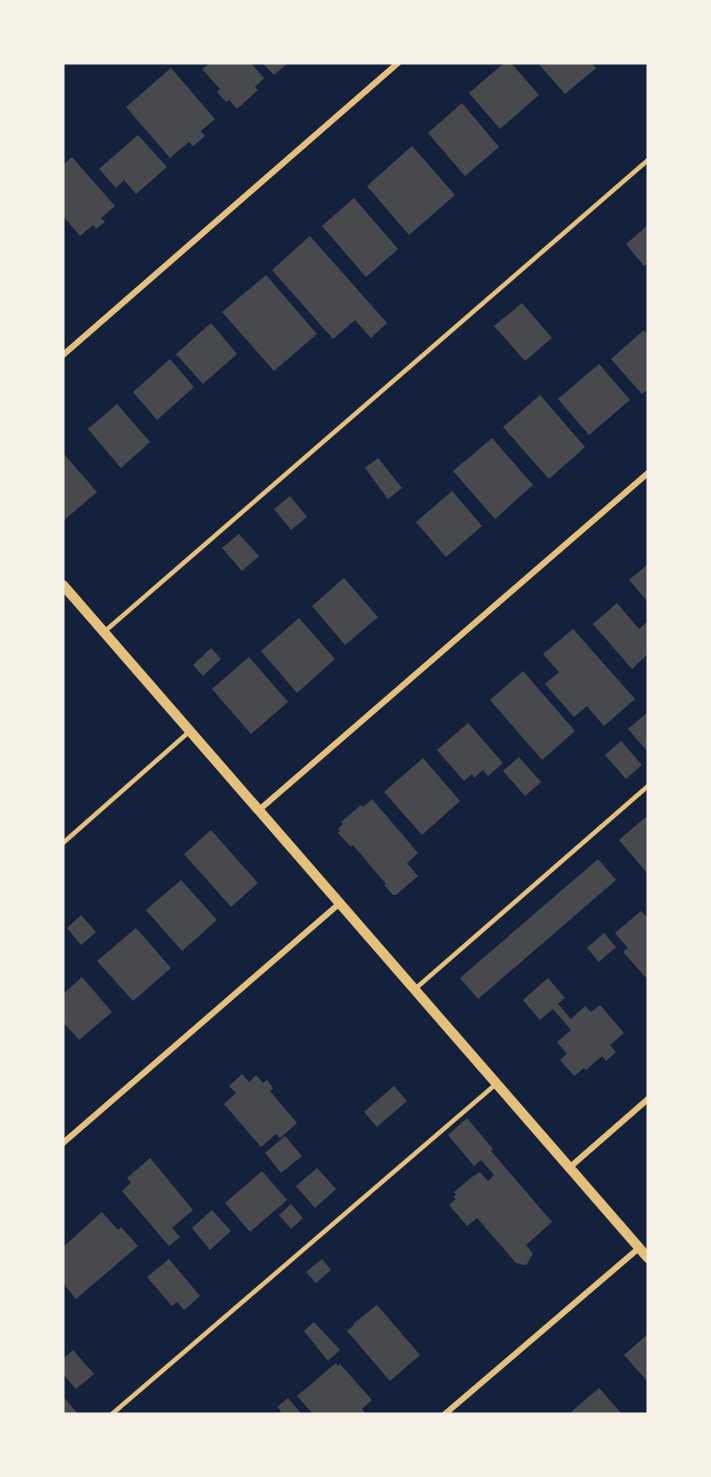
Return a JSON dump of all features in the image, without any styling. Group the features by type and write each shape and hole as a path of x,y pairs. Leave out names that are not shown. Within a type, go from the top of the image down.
{"street":[{"path":"63,355 398,63"},
{"path":"259,810 648,473"},
{"path":"63,585 648,1258"},
{"path":"63,1143 340,903"},
{"path":"569,1168 648,1100"},
{"path":"446,1414 639,1248"}],"lane":[{"path":"104,632 648,160"},
{"path":"63,843 190,731"},
{"path":"415,989 648,786"},
{"path":"112,1414 496,1084"}],"building":[{"path":"210,63 251,63 264,78 255,87 258,90 237,109 217,92 220,89 202,69"},
{"path":"262,63 288,63 274,75"},
{"path":"504,63 511,63 539,95 500,129 469,93"},
{"path":"538,63 592,63 596,68 565,94"},
{"path":"171,68 215,119 201,131 205,136 193,146 189,142 170,158 126,107"},
{"path":"462,103 499,147 465,176 428,133"},
{"path":"138,135 167,167 136,194 124,180 116,188 99,169"},
{"path":"412,146 455,195 409,235 367,186"},
{"path":"72,157 115,206 101,218 105,222 96,229 93,225 80,236 63,216 63,165"},
{"path":"354,198 398,249 366,277 322,226"},
{"path":"648,225 648,263 644,266 626,244"},
{"path":"310,236 387,323 371,338 355,320 333,339 272,270"},
{"path":"266,275 317,334 274,371 222,312"},
{"path":"522,303 552,338 525,361 494,326"},
{"path":"211,323 237,354 203,384 176,354"},
{"path":"644,330 648,335 648,389 642,394 611,359"},
{"path":"170,359 194,387 157,420 133,392"},
{"path":"599,364 630,400 589,435 558,399"},
{"path":"540,395 585,447 549,479 503,427"},
{"path":"117,404 150,442 121,468 88,429"},
{"path":"492,438 533,485 495,519 453,471"},
{"path":"63,453 97,492 63,521"},
{"path":"378,458 402,488 388,499 365,468"},
{"path":"452,491 482,526 446,557 416,522"},
{"path":"290,496 307,517 291,530 274,509"},
{"path":"239,534 259,556 242,571 222,548"},
{"path":"648,564 648,602 629,580"},
{"path":"344,578 378,617 345,645 312,606"},
{"path":"617,603 639,629 648,621 648,654 632,669 593,624"},
{"path":"299,618 335,659 297,693 261,651"},
{"path":"573,629 635,699 604,726 587,706 574,717 545,684 559,672 543,654"},
{"path":"211,648 221,659 203,676 193,665"},
{"path":"249,657 288,702 251,734 212,689"},
{"path":"523,671 575,731 542,760 490,700"},
{"path":"648,712 648,752 628,729"},
{"path":"468,723 503,763 488,776 483,770 474,778 472,774 464,781 437,750"},
{"path":"621,741 642,765 626,779 605,755"},
{"path":"519,757 541,782 525,796 503,771"},
{"path":"423,758 460,801 422,835 384,792"},
{"path":"372,799 418,853 407,863 418,876 396,895 393,895 384,885 386,884 353,845 351,847 338,833 340,831 338,829 343,824 341,822"},
{"path":"648,815 648,874 619,840"},
{"path":"211,830 258,883 231,907 184,854"},
{"path":"598,859 616,880 478,999 460,978"},
{"path":"181,880 217,920 182,951 146,910"},
{"path":"641,911 648,918 648,980 623,952 628,948 615,933"},
{"path":"81,915 96,932 81,945 67,928"},
{"path":"136,928 171,968 133,1001 97,961"},
{"path":"604,933 616,947 599,962 587,948"},
{"path":"82,977 112,1012 79,1040 63,1022 63,994"},
{"path":"548,978 565,998 558,1004 571,1019 585,1006 591,1012 600,1005 624,1033 610,1045 616,1052 606,1061 602,1056 586,1070 584,1068 574,1076 560,1060 567,1054 557,1042 571,1030 553,1009 540,1020 523,1000"},
{"path":"242,1074 249,1082 256,1075 263,1083 267,1080 273,1088 270,1091 297,1123 280,1138 276,1134 261,1147 224,1104 236,1093 229,1086"},
{"path":"394,1086 407,1101 377,1127 364,1112"},
{"path":"467,1118 493,1149 491,1151 552,1222 526,1245 533,1254 527,1264 516,1263 477,1218 467,1226 449,1205 456,1199 453,1197 456,1194 454,1192 472,1177 480,1172 488,1181 494,1175 481,1160 474,1166 448,1135"},
{"path":"285,1136 302,1156 281,1173 265,1153"},
{"path":"150,1158 193,1210 172,1228 180,1237 169,1246 122,1191 131,1183 127,1178"},
{"path":"317,1168 336,1189 315,1208 296,1186"},
{"path":"262,1171 287,1200 250,1232 225,1203"},
{"path":"291,1204 303,1218 291,1229 279,1215"},
{"path":"212,1210 231,1231 210,1250 192,1228"},
{"path":"102,1212 118,1230 121,1227 138,1246 76,1299 63,1283 63,1247"},
{"path":"169,1259 200,1296 184,1310 177,1302 172,1306 147,1277"},
{"path":"322,1259 331,1270 316,1283 306,1272"},
{"path":"377,1305 420,1355 390,1381 347,1331"},
{"path":"314,1322 340,1350 328,1361 304,1331"},
{"path":"648,1334 648,1382 624,1355"},
{"path":"73,1350 94,1374 76,1389 63,1374 63,1359"},
{"path":"336,1363 338,1366 340,1364 372,1400 362,1409 366,1414 313,1414 297,1396"},
{"path":"599,1388 622,1414 569,1414"},
{"path":"63,1396 78,1414 63,1414"},
{"path":"288,1398 300,1414 278,1414 281,1411 277,1407"}]}
